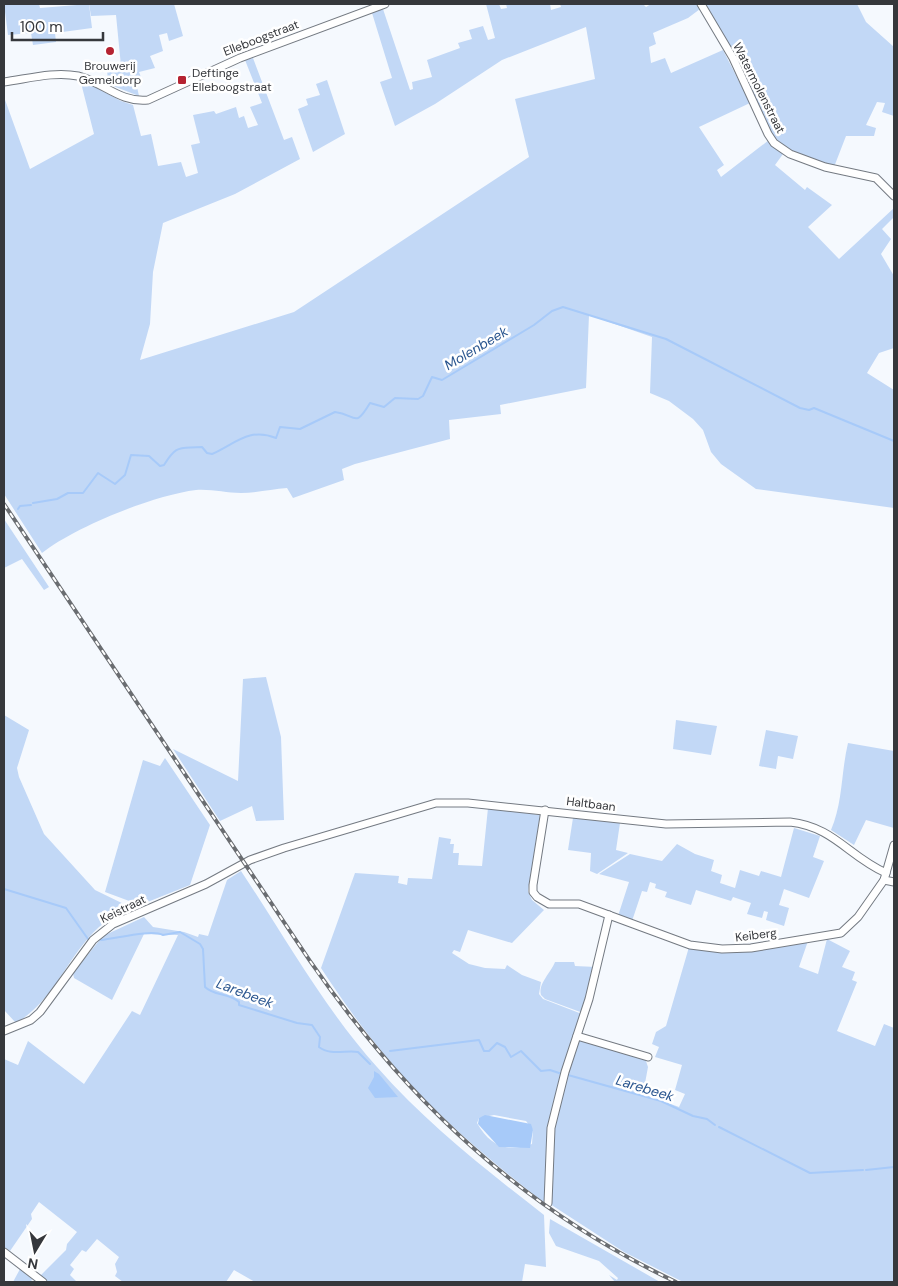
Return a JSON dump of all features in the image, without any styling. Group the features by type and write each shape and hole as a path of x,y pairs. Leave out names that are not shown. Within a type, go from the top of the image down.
{"street":[{"name":"Elleboogstraat","path":"4,82 71,75 94,82 121,96 148,100 240,58 385,4"},
{"name":"Watermolenstraat","path":"701,4 733,58 774,143 790,154 824,167 876,178 894,196"},
{"name":"Haltbaan","path":"284,848 436,803 468,803 666,824 790,822 807,824 821,829 894,882"},
{"name":"Keiberg","path":"545,810 533,885 533,892 537,897 549,904 572,902 690,945 722,949 751,948 841,933 858,917 885,876"},
{"path":"885,876 894,845"},
{"name":"Keistraat","path":"4,1031 31,1020 40,1012 93,940 113,924 206,884 250,860 284,848"},
{"path":"548,1202 551,1128 584,1014 609,915"},
{"path":"577,1036 648,1057"},
{"path":"4,1252 43,1282"}],"shaded area":[{"path":"4,4 39,4 40,8 89,4 92,28 55,33 56,42 33,45 31,33 8,35"},
{"path":"89,4 174,4 183,36 169,41 167,33 159,35 163,51 150,56 155,68 139,72 143,83 137,87 139,96 108,84 107,68 121,66 116,15 91,16"},
{"path":"486,4 499,4 501,9 507,8 506,4 550,4 551,10 561,7 560,4 643,4 646,7 651,4 697,4 700,9 688,18 653,33 656,44 649,47 651,63 665,58 671,73 723,50 750,103 699,127 724,165 717,170 721,177 769,140 783,154 775,165 805,190 807,187 832,205 808,227 839,259 894,208 894,217 882,229 891,239 881,254 894,276 894,348 879,353 867,373 894,390 894,508 756,489 721,464 711,452 703,430 693,419 669,401 650,393 652,337 589,315 586,388 500,405 501,414 449,420 450,439 355,464 342,469 344,480 293,498 287,488 247,493 196,490 179,493 138,505 94,523 56,543 42,553 4,494 4,97 30,169 94,134 80,79 121,101 133,105 141,136 151,134 158,166 181,162 186,177 198,173 191,145 200,143 193,115 214,111 216,114 236,107 239,118 244,116 248,128 258,125 250,107 262,103 245,60 253,58 284,140 292,137 300,159 235,194 163,223 153,272 150,324 140,360 294,312 529,157 515,99 595,79 586,27 502,60 435,104 395,126 380,82 392,78 372,13 383,9 410,90 413,89 412,82 432,77 427,60 460,48 458,43 472,39 469,30 483,26 488,40 495,38"},
{"path":"703,4 857,4 866,22 894,47 894,116 882,112 885,103 877,102 866,125 876,128 874,136 846,136 834,167 791,151 770,133"},
{"path":"327,80 345,134 313,152 298,109 308,105 306,99 320,95 316,84"},
{"path":"4,519 49,587 44,590 22,559 4,568"},
{"path":"266,677 281,737 284,820 256,821 252,806 220,821 173,749 238,781 243,679"},
{"path":"4,715 29,730 17,768 19,777 44,834 95,890 130,907 130,911 99,927 78,951 41,1002 16,1023 4,1010"},
{"path":"676,720 717,726 711,755 673,749"},
{"path":"766,730 798,736 793,759 778,756 776,769 759,766"},
{"path":"848,743 894,751 894,828 866,820 854,845 831,830 838,809"},
{"path":"165,758 210,825 190,885 140,905 105,892 143,760 160,766"},
{"path":"488,808 540,815 528,891 532,900 544,910 512,943 468,930 460,952 454,950 452,953 469,964 485,968 505,969 507,965 522,975 541,982 539,994 543,999 582,1014 552,1122 546,1204 484,1154 406,1080 345,1004 321,968 355,873 399,876 398,883 407,885 408,878 432,879 439,837 451,839 450,844 454,844 453,853 459,853 458,865 482,866","holes":["494,1115 526,1121 533,1130 532,1144 515,1148 494,1142 482,1131 477,1123 479,1118"]},
{"path":"573,818 620,823 616,850 628,853 597,874 590,871 591,853 568,850"},
{"path":"794,828 820,836 813,857 824,861 809,898 784,889 779,905 789,908 784,926 766,920 768,912 764,911 762,918 747,914 751,903 733,897 731,901 696,890 691,905 665,897 667,892 655,888 656,884 650,882 647,892 642,891 632,921 618,916 629,882 599,874 630,854 662,861 677,844 695,854 714,860 711,871 722,875 720,883 735,888 740,870 759,876 761,871 781,877"},
{"path":"241,871 322,996 377,1067 436,1127 544,1215 546,1267 525,1264 522,1282 255,1282 234,1270 226,1282 123,1282 115,1276 117,1272 115,1264 119,1257 97,1239 86,1252 82,1250 70,1265 74,1269 70,1275 77,1282 48,1282 40,1276 66,1250 67,1244 77,1232 39,1202 31,1214 32,1219 10,1251 4,1247 4,1059 18,1065 28,1041 84,1084 132,1011 140,1015 178,935 144,934 112,1000 74,978 73,973 103,936 144,917 153,927 184,932 198,937 199,934 208,936 227,880"},
{"path":"827,939 850,951 842,967 855,972 852,980 857,982 837,1031 875,1046 884,1024 894,1028 894,1282 683,1282 624,1252 550,1204 551,1136 578,1040 645,1058 648,1067 643,1094 679,1107 685,1094 675,1090 682,1065 655,1057 659,1047 652,1044 656,1032 666,1026 689,947 723,952 808,941 799,967 818,974"},
{"path":"555,962 574,962 575,966 596,967 583,1013 545,999 541,995 541,986"},
{"path":"374,1071 379,1074 398,1097 375,1098 368,1088 374,1077"},
{"path":"485,1115 531,1124 533,1130 530,1148 499,1147 478,1124 479,1118"},
{"path":"550,1219 660,1282 615,1282 609,1275 617,1280 618,1278 599,1261 556,1246 549,1233"},
{"path":"20,1269 32,1279 31,1282 13,1282"}],"waterway":[{"name":"Molenbeek","path":"33,503 57,499 68,493 83,493 98,473 115,484 125,475 131,455 149,456 160,466 164,465 172,454 179,449 202,447 207,453 212,454 242,438 258,434 276,438 280,427 300,429 335,412 357,418 361,416 370,403 384,407 395,398 418,399 423,396 432,377 442,380 534,325 552,311 563,307 666,339 800,408 809,410 814,408 894,441"},
{"name":"Molenbeek","path":"18,509 20,506 31,505"},
{"name":"Larebeek","path":"4,889 66,908 88,939"},
{"name":"Larebeek","path":"101,940 150,933 163,935 180,932 200,944 203,949 205,987 209,990 235,999 239,1002 239,1005 297,1023 312,1025 320,1037 319,1047 323,1050 358,1052 370,1064"},
{"name":"Larebeek","path":"390,1051 479,1040 484,1051 489,1051 497,1043 505,1047 511,1057 521,1051 541,1071 550,1070 562,1074"},
{"name":"Larebeek","path":"568,1075 661,1101 693,1116 707,1119 715,1125"},
{"name":"Larebeek","path":"719,1127 810,1173 863,1170"},
{"name":"Larebeek","path":"866,1170 894,1167"}],"railway":[{"path":"4,504 310,961 347,1012 386,1060 428,1105 471,1146 518,1185 567,1220 620,1253 676,1282"}],"place":[{"name":"Brouwerij Gemeldorp","path":"110,51"},
{"name":"Deftinge Elleboogstraat","path":"182,80"}]}
